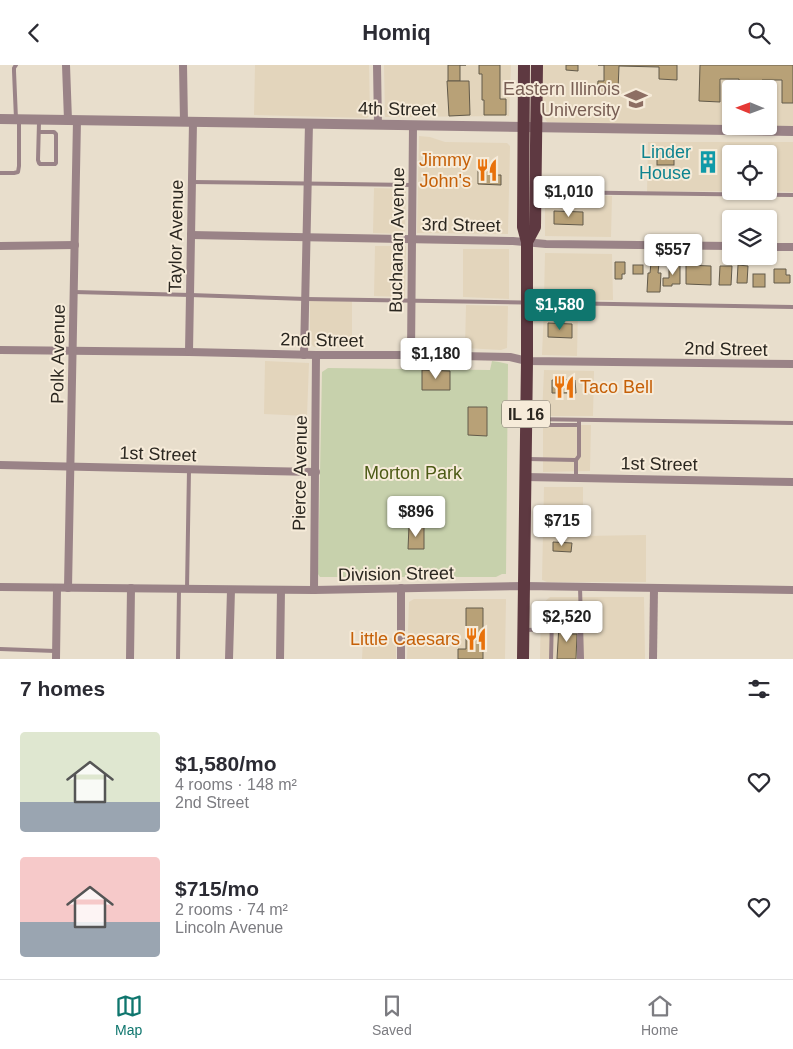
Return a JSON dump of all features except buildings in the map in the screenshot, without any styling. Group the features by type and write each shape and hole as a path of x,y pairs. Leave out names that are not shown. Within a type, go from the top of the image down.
{"main road":[{"name":"IL 16","path":"523,659 527,361 527,242 523,227 524,65"},
{"name":"IL 16","path":"527,242 535,227 537,65"}],"street":[{"name":"Polk Avenue","path":"66,65 72,120 75,245 68,588"},
{"name":"Taylor Avenue","path":"183,65 192,182 189,352"},
{"path":"377,65 378,125"},
{"name":"4th Street","path":"0,119 793,131"},
{"path":"304,355 309,123"},
{"name":"Buchanan Avenue","path":"411,355 413,125"},
{"name":"3rd Street","path":"191,235 412,239 546,244 722,246"},
{"path":"0,246 75,245"},
{"path":"777,247 793,247"},
{"name":"2nd Street","path":"0,350 411,355 510,357 527,361 793,364"},
{"name":"Pierce Avenue","path":"314,590 316,355"},
{"name":"1st Street","path":"0,465 316,473"},
{"name":"1st Street","path":"525,477 793,482"},
{"name":"Division Street","path":"0,587 314,590 524,586 793,590"},
{"path":"56,655 57,588"},
{"path":"130,659 131,588"},
{"path":"653,659 654,588"},
{"path":"401,659 402,589"},
{"path":"229,659 231,590"},
{"path":"280,659 281,590"}],"lane":[{"path":"0,173 18,172 19,166 14,68 16,65"},
{"path":"39,119 39,132 39,163 55,164 56,134 54,132 39,132"},
{"path":"192,182 413,185"},
{"path":"536,191 793,195"},
{"path":"74,293 793,307"},
{"path":"526,419 793,423"},
{"path":"544,420 549,425 579,425"},
{"path":"576,478 576,460 579,456 579,420"},
{"path":"526,459 576,460"},
{"path":"178,659 189,470"},
{"path":"580,587 582,626 580,659"},
{"path":"552,659 552,617 554,613 580,612"},
{"path":"524,629 552,629"},
{"path":"0,649 56,655"}],"shaded area":[{"path":"255,65 369,65 370,115 367,118 254,115"},
{"path":"384,65 511,65 509,116 385,117"},
{"name":"Eastern Illinois University","path":"540,65 793,65 793,126 778,126 778,80 722,80 722,125 634,125 547,122 540,110"},
{"path":"419,136 445,142 507,143 510,146 508,234 417,233"},
{"name":"Eastern Illinois University","path":"648,142 793,142 793,192 777,192 777,145 722,145 722,191 647,192"},
{"path":"374,188 406,189 405,234 373,233"},
{"path":"545,195 612,196 611,237 545,236"},
{"path":"375,246 406,246 405,297 374,296"},
{"path":"463,249 509,249 509,299 463,297"},
{"path":"545,253 612,254 613,300 544,300"},
{"path":"310,300 352,301 352,347 314,347 310,343"},
{"path":"466,305 508,306 507,348 501,350 465,348"},
{"path":"544,308 578,308 577,356 542,355"},
{"path":"265,361 309,363 307,416 264,414"},
{"path":"544,370 594,371 593,416 542,416"},
{"path":"543,425 591,425 590,471 543,472"},
{"path":"544,487 583,487 583,536 646,535 646,582 547,582 542,580"},
{"path":"550,597 644,597 645,659 540,659 541,605"},
{"path":"414,599 506,599 505,659 407,659 409,602"},
{"path":"396,638 396,659 362,659 363,639"}],"green space":[{"name":"Morton Park","path":"492,361 508,364 506,574 496,577 320,577 318,574 322,372 328,368 490,370"}],"place":[{"name":"Eastern Illinois University","path":"636,99"},
{"name":"Linder House","path":"708,162"},
{"name":"Jimmy John's","path":"487,170"},
{"name":"Taco Bell","path":"564,387"},
{"name":"Little Caesars","path":"476,639"}]}
